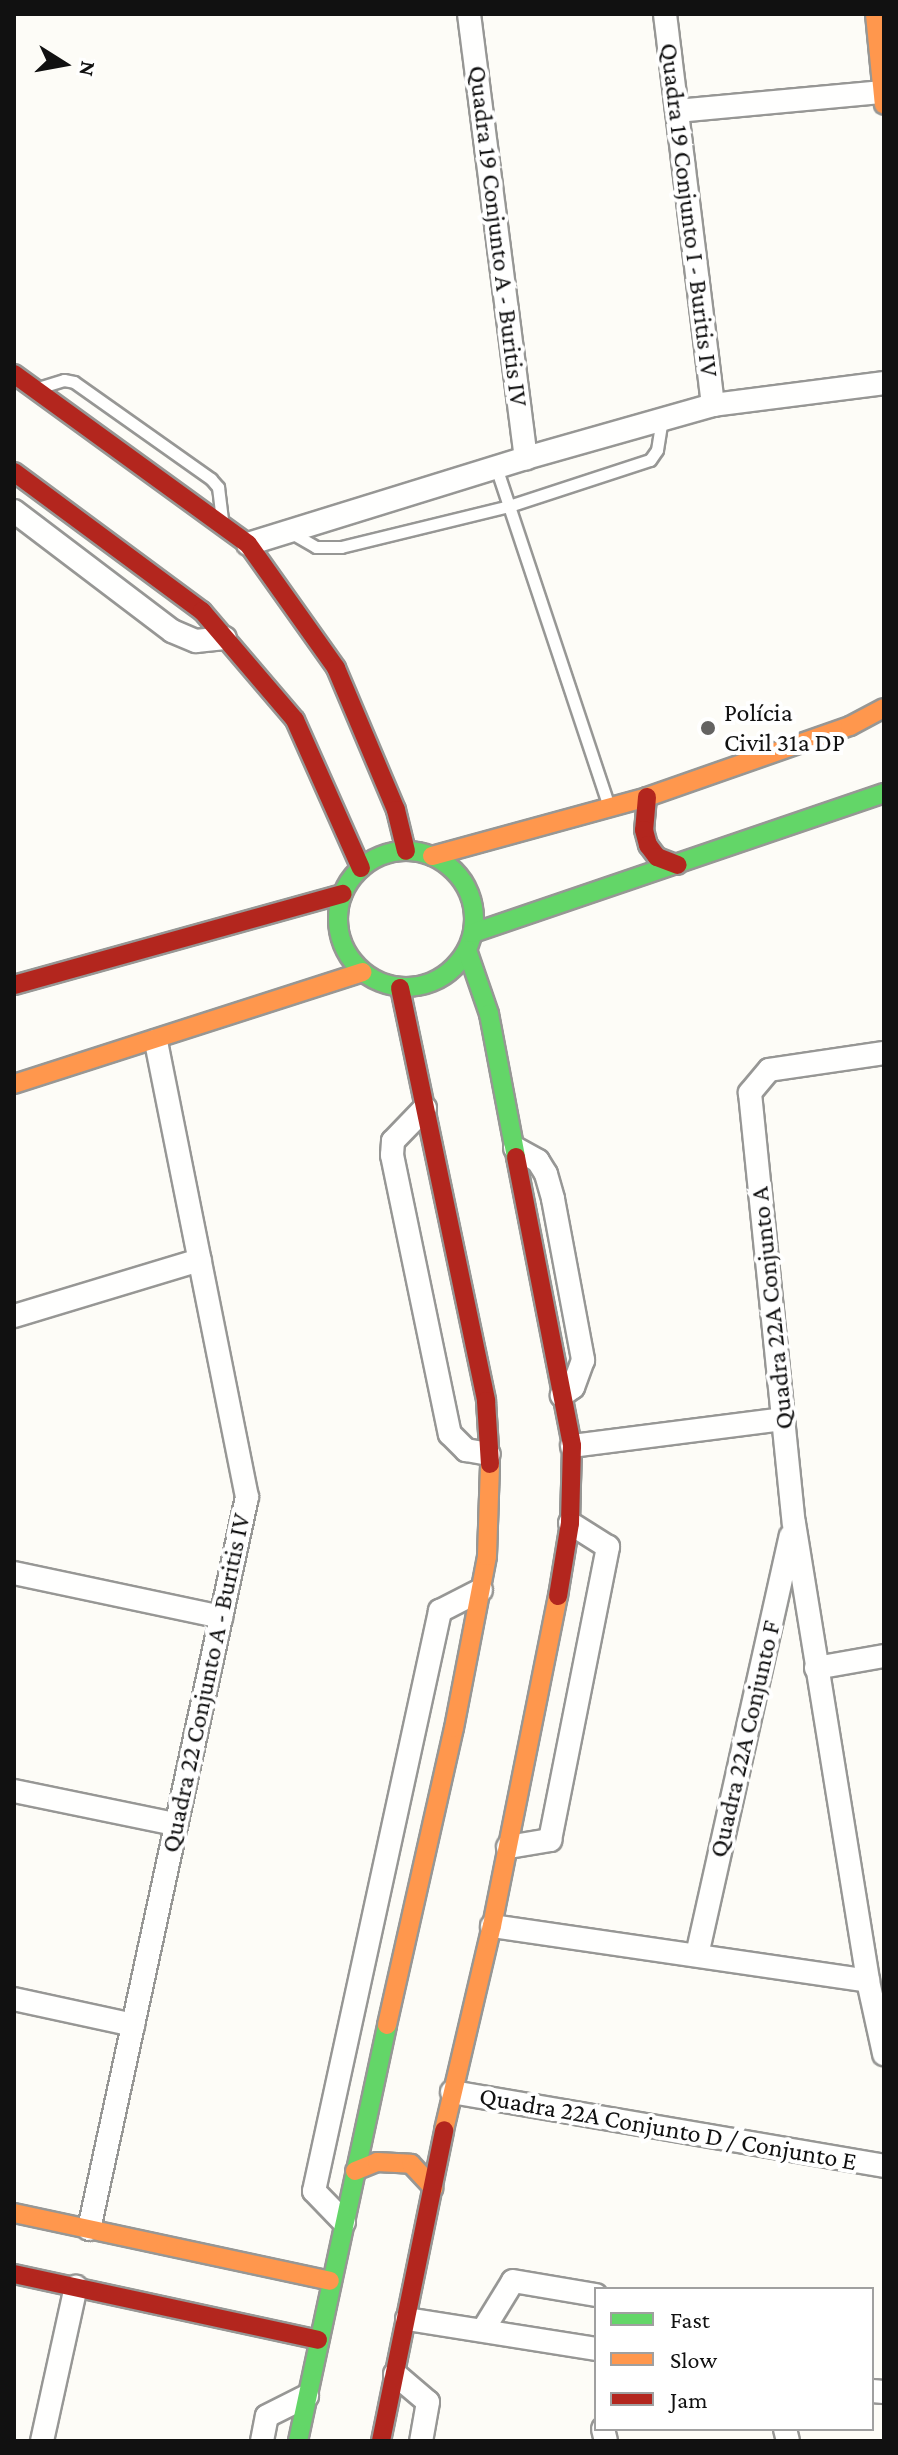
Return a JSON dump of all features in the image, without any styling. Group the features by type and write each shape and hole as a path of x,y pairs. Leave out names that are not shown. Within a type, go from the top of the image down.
{"street":[{"name":"Quadra 19 Conjunto A - Buritis IV","path":"469,14 526,458"},
{"name":"Quadra 19 Conjunto I - Buritis IV","path":"665,14 713,405"},
{"path":"677,111 883,98 875,14"},
{"path":"14,374 248,544 336,668 396,810 406,851"},
{"path":"248,544 526,458 713,405 884,383"},
{"path":"14,472 202,611 295,720 361,868"},
{"path":"14,511 172,631 196,641 225,638"},
{"path":"432,856 647,797 850,726 884,708"},
{"path":"381,2441 452,2092 492,1926 570,1523 572,1446 562,1395 573,1387 583,1360 546,1174 538,1161 515,1148 489,1014 470,941 473,910 466,887 452,869 432,856 406,851 390,853 361,868 343,894 338,915 340,936 349,956 362,972 380,983 400,988 421,987 455,967 470,941 884,793"},
{"path":"647,797 644,830 648,845 657,857 678,865"},
{"path":"14,985 343,894"},
{"path":"14,1084 156,1041 362,972"},
{"path":"298,2441 330,2281 454,1728 487,1556 489,1454 486,1401 400,988"},
{"name":"Quadra 22 Conjunto A - Buritis IV","path":"89,2229 247,1497 156,1041"},
{"name":"Quadra 22A Conjunto A","path":"884,1053 769,1070 750,1093 794,1523 868,1981 884,2054"},
{"path":"425,1108 393,1141 392,1155 450,1434 466,1450 489,1454"},
{"path":"14,1316 200,1260"},
{"path":"572,1446 783,1419"},
{"path":"508,1847 550,1840 608,1547 570,1523"},
{"name":"Quadra 22A Conjunto F","path":"697,1955 794,1523"},
{"path":"14,1573 221,1617"},
{"path":"344,2222 314,2191 436,1626 440,1611 481,1590"},
{"path":"816,1668 884,1656"},
{"path":"14,1791 175,1824"},
{"path":"492,1926 868,1981"},
{"path":"14,1999 133,2025"},
{"name":"Quadra 22A Conjunto D / Conjunto E","path":"452,2092 884,2166"},
{"path":"355,2171 377,2162 411,2164 433,2188"},
{"path":"14,2213 330,2281"},
{"path":"14,2274 318,2340"},
{"path":"483,2330 513,2281 594,2295"},
{"path":"42,2441 76,2287"},
{"path":"407,2319 594,2349"},
{"path":"395,2374 428,2402 421,2441"},
{"path":"262,2441 267,2416 307,2396"}],"lane":[{"path":"36,389 51,382 74,382 211,479 218,487 223,526"},
{"path":"289,532 316,547 341,547 509,506 650,460 657,450 662,420"},
{"path":"496,467 609,808"}],"traffic: fast":[{"path":"473,933 884,793"},
{"path":"406,851 432,856 454,871 469,893 474,919 469,945 454,967 432,982 406,987 380,982 358,967 343,945 338,919 343,893 358,871 380,856 406,851"},
{"path":"467,950 489,1014 516,1157"},
{"path":"298,2441 387,2025"}],"traffic: slow":[{"path":"875,14 884,105"},
{"path":"432,856 647,797 850,726 884,708"},
{"path":"14,1084 362,972"},
{"path":"387,2025 454,1728 487,1556 490,1464"},
{"path":"444,2130 492,1926 558,1596"},
{"path":"355,2171 377,2162 411,2164 433,2188"},
{"path":"14,2213 330,2281"}],"traffic: jam":[{"path":"14,374 248,544 336,668 396,810 406,851"},
{"path":"14,472 202,611 295,720 361,868"},
{"path":"647,797 644,830 648,845 657,857 678,865"},
{"path":"14,985 343,894"},
{"path":"400,988 486,1401 490,1464"},
{"path":"516,1157 572,1446 570,1523 558,1596"},
{"path":"381,2441 444,2130"},
{"path":"14,2274 318,2340"}],"place":[{"name":"Polícia Civil 31a DP","path":"708,728"}]}
